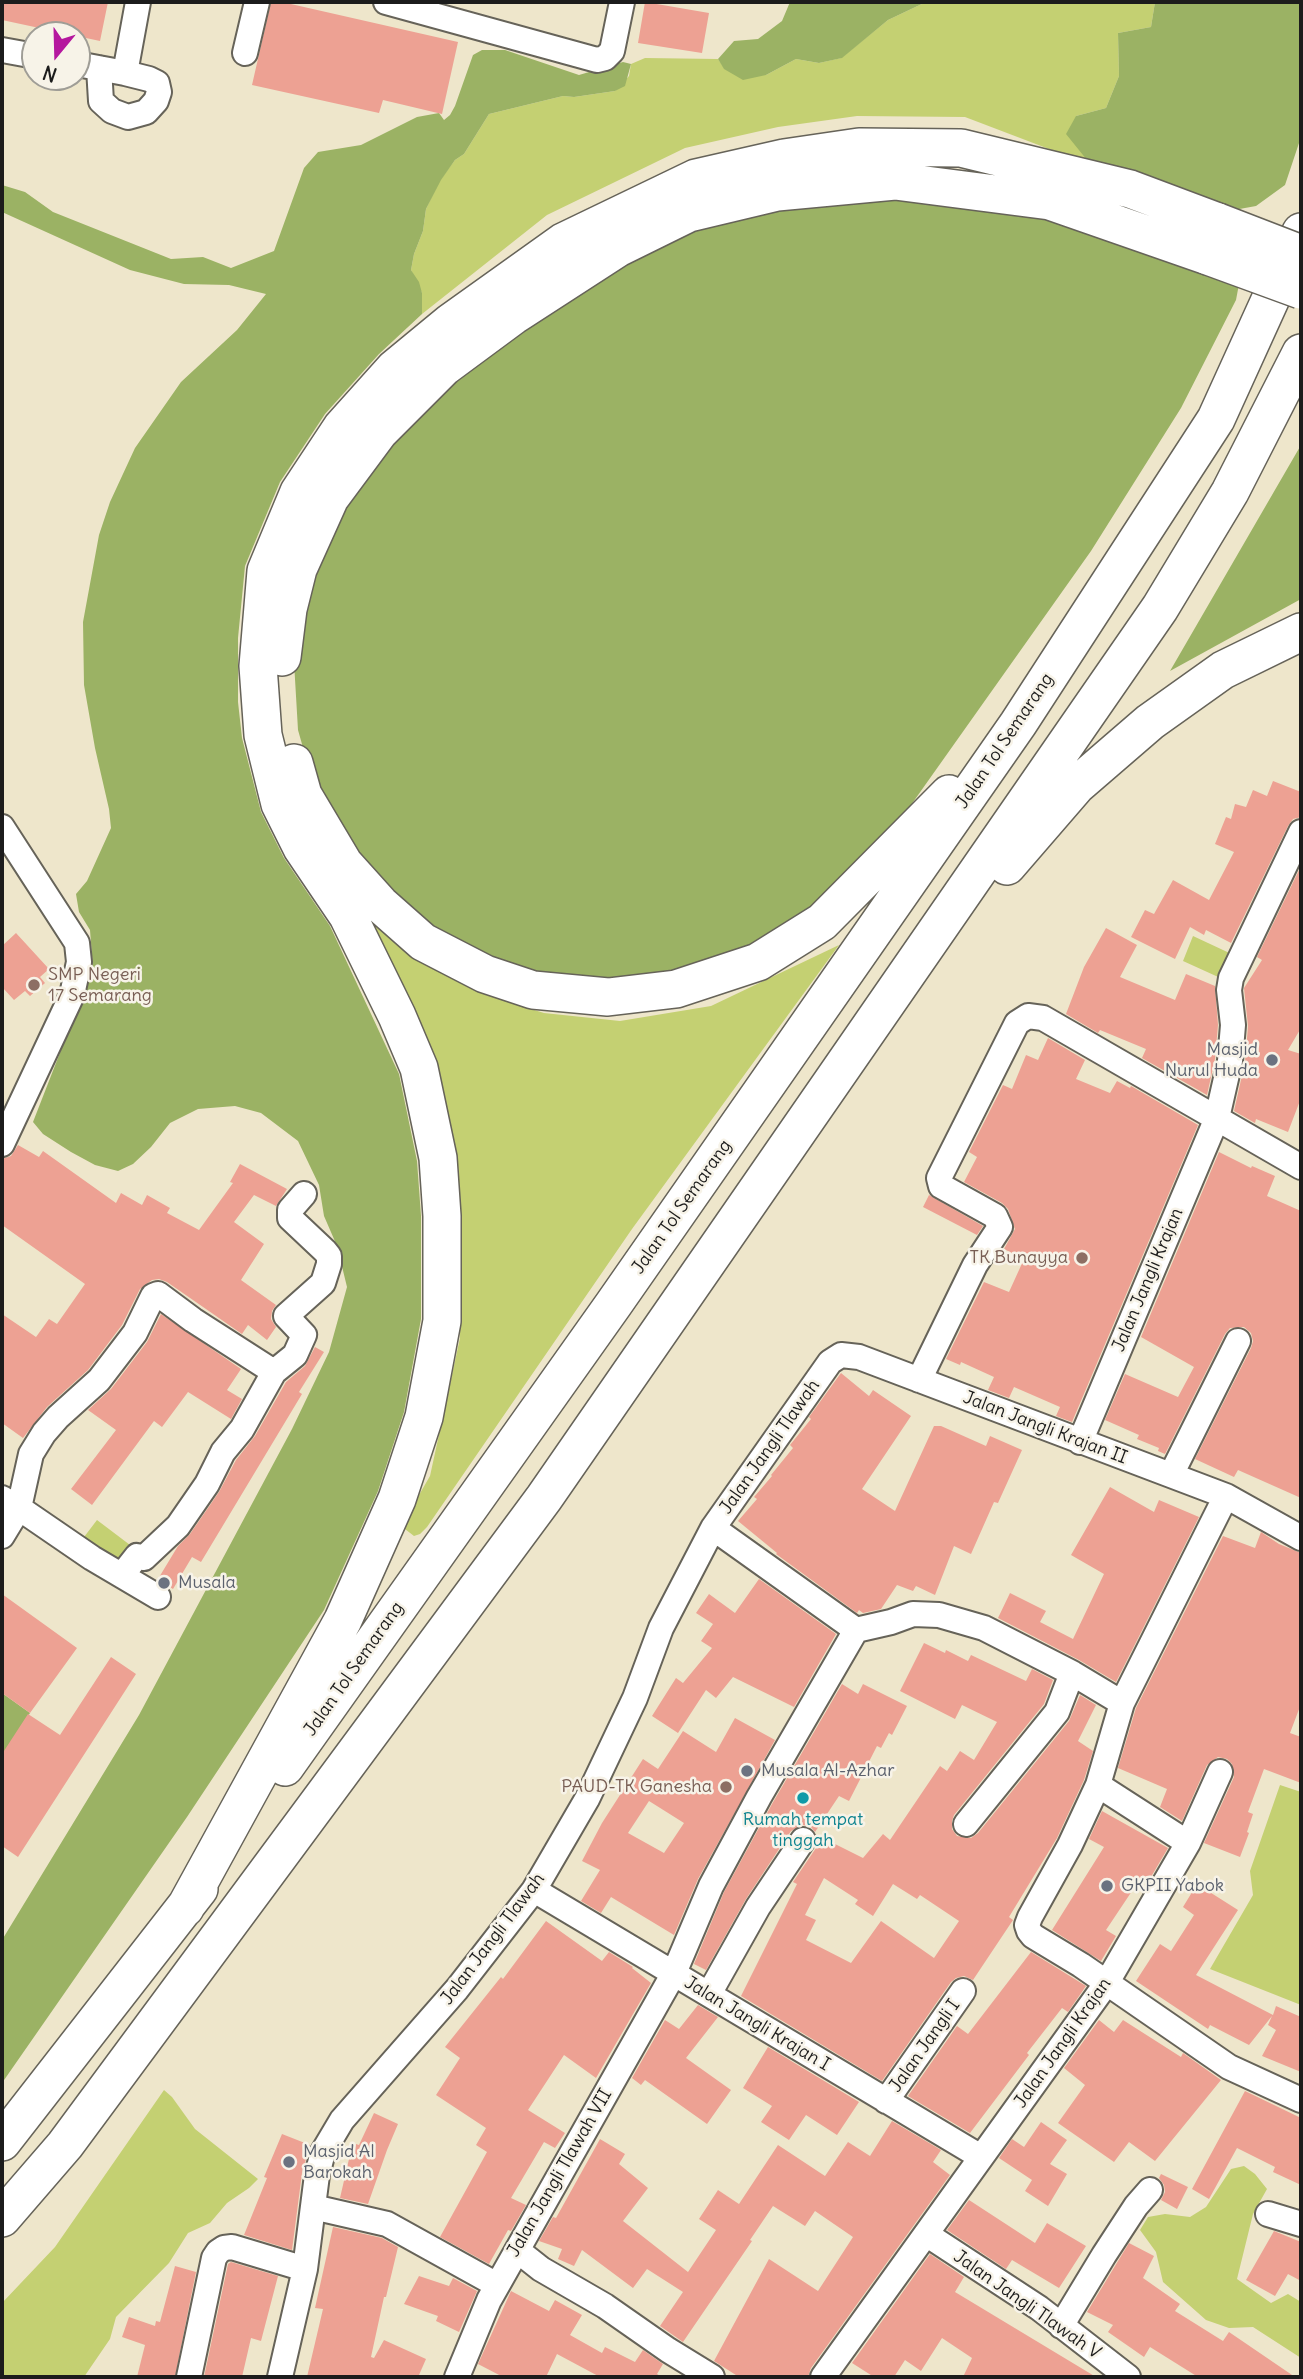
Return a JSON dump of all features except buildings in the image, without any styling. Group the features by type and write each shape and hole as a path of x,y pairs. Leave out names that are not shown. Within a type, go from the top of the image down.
{"highway":[{"path":"185,1908 343,1620 397,1499 424,1417 442,1321 442,1216 438,1158 419,1068 348,916 302,848 280,804 262,735 258,666 266,571 299,492 342,427 394,369 451,322 563,242 696,178 784,159 859,147 961,148 1130,189 1301,290"},
{"path":"1018,724 822,922 758,962 676,989 608,997 533,990 485,974 423,942 380,904 344,864 303,795 286,732 282,662 288,609 298,569 330,498 379,432 444,367 513,316 618,248 689,213 777,192 895,181 1050,201 1213,239 1301,254"},
{"name":"Jalan Tol Semarang","path":"2,2143 185,1908 613,1305 1018,724 1216,419 1301,232"},
{"path":"2,2218 65,2145 544,1498 1160,608 1230,492 1301,353"},
{"path":"836,1073 943,946 1024,843 1077,785 1150,722 1223,670 1301,632"}],"street":[{"path":"125,73 138,2"},
{"path":"245,53 257,2"},
{"path":"386,2 435,8 597,60 606,58 611,51 622,2"},
{"path":"2,50 21,53"},
{"path":"91,67 158,83 159,92 146,112 128,117 112,111 101,102 91,74"},
{"path":"2,827 77,943 79,962 72,995 2,1144"},
{"name":"Jalan Jangli Krajan","path":"1080,1442 1217,1118 1230,1061 1233,1025 1229,990 1231,978 1292,878 1301,832"},
{"path":"919,1380 975,1265 1000,1227 995,1216 941,1186 939,1178 1017,1023 1028,1016 1044,1018 1301,1167"},
{"path":"122,1575 137,1556 144,1558 178,1526 207,1484 223,1452 242,1429 274,1372 295,1355 304,1335 286,1316 323,1283 329,1264 329,1256 325,1251 290,1218 290,1210 303,1194"},
{"path":"2,1536 10,1503 36,1445 58,1417 99,1380 135,1333 153,1296 158,1294 274,1372"},
{"path":"1171,1475 1238,1341"},
{"name":"Jalan Jangli Krajan II","path":"830,1363 841,1355 859,1357 1226,1496 1301,1538"},
{"name":"Jalan Jangli Tlawah","path":"280,2377 305,2269 323,2152 342,2120 457,1989 534,1890 587,1799 635,1698 661,1628 713,1528 830,1363"},
{"path":"1226,1496 1122,1703 1098,1784 1027,1925 1033,1937 1081,1965 1229,2067 1301,2100"},
{"path":"10,1503 92,1558 158,1597"},
{"path":"713,1528 856,1630"},
{"path":"674,1973 717,1875 856,1630 913,1614 939,1615 984,1628 1072,1673 1122,1703"},
{"path":"966,1824 1057,1712 1072,1673"},
{"name":"Jalan Jangli Krajan","path":"823,2377 1106,1984 1188,1843 1220,1772"},
{"path":"1098,1784 1188,1843"},
{"path":"709,1994 758,1907 803,1840"},
{"name":"Jalan Jangli Krajan I","path":"534,1890 981,2157"},
{"name":"Jalan Jangli Tlawah VII","path":"457,2377 497,2285 674,1973"},
{"name":"Jalan Jangli I","path":"886,2101 963,1991"},
{"path":"1061,2326 1136,2206 1150,2190"},
{"path":"313,2207 387,2224 497,2285"},
{"path":"1268,2214 1301,2224"},
{"name":"Jalan Jangli Tlawah V","path":"926,2234 1038,2308 1128,2377"},
{"path":"189,2377 214,2258 218,2252 232,2247 305,2269"},
{"path":"517,2250 541,2269 605,2306 712,2377"}],"green space":[{"path":"790,2 926,2 888,20 842,58 819,63 796,59 766,75 743,80 724,69 718,59 734,41 758,39 782,21"},
{"path":"926,2 1155,2 1151,27 1118,33 1119,76 1106,108 1076,116 1091,165 965,117 857,116 778,127 685,148 547,215 422,314 422,293 411,270 423,231 426,209 440,180 455,160 464,154 489,114 563,96 615,91 629,76 631,64 645,58 718,59 725,69 766,75 796,59 819,63 841,58 888,20"},
{"path":"1155,2 1301,2 1301,137 1285,185 1256,206 1234,210 1091,165 1066,134 1076,116 1106,108 1119,76 1118,33 1151,27"},
{"path":"482,50 505,50 579,75 623,62 631,64 625,86 615,91 563,96 489,114 464,154 455,160 441,180 426,209 423,231 411,270 422,293 422,314 379,354 325,414 280,482 245,566 238,638 238,702 242,738 261,812 284,858 330,926 399,1074 417,1161 421,1216 421,1319 404,1412 378,1491 324,1610 187,1817 2,2083 2,1940 139,1715 292,1429 329,1352 347,1287 337,1246 324,1216 319,1185 298,1141 261,1113 235,1106 198,1109 170,1123 133,1164 118,1171 95,1165 71,1152 43,1134 33,1122 93,968 90,930 79,912 76,894 87,881 111,828 84,685 83,622 99,535 110,502 135,448 181,382 237,330 266,294 229,285 184,284 130,270 2,212 2,185 25,192 53,212 171,259 203,257 231,268 274,251 304,168 318,152 361,145 417,117 439,113 444,120 455,106 473,55"},
{"path":"895,194 1048,213 1239,284 1236,300 1181,408 1091,551 889,836 814,912 753,951 674,977 608,984 535,978 430,932 353,857 315,790 298,730 294,662 300,611 341,504 452,376 521,326 693,224 779,204"},
{"path":"1301,445 1301,599 1170,671"},
{"path":"350,903 486,995 544,1013 620,1021 711,1006 839,945 632,1229 427,1527 414,1536 401,1526 430,1476 460,1338 454,1172"},
{"path":"1193,936 1238,957 1227,981 1183,961"},
{"path":"97,1520 134,1548 118,1569 81,1541"},
{"path":"2,1693 30,1713 2,1756"},
{"path":"1280,1785 1301,1792 1301,2005 1210,1969 1253,1895 1250,1871"},
{"path":"164,2090 195,2129 258,2179 227,2203 210,2223 188,2233 169,2263 116,2317 110,2339 84,2377 2,2377 2,2303 55,2247"},
{"path":"1244,2166 1255,2174 1267,2189 1253,2214 1237,2279 1271,2303 1288,2294 1301,2302 1301,2358 1253,2327 1229,2328 1206,2320 1163,2282 1156,2252 1140,2230 1148,2217 1165,2214 1190,2217 1206,2207 1231,2169"}],"place":[{"name":"SMP Negeri 17 Semarang","path":"34,985"},
{"name":"Masjid Nurul Huda","path":"1272,1060"},
{"name":"TK Bunayya","path":"1082,1258"},
{"name":"Musala","path":"164,1583"},
{"name":"Musala Al-Azhar","path":"747,1771"},
{"name":"PAUD-TK Ganesha","path":"726,1787"},
{"name":"Rumah tempat tinggah","path":"803,1798"},
{"name":"GKPII Yabok","path":"1107,1886"},
{"name":"Masjid Al Barokah","path":"289,2162"}]}
